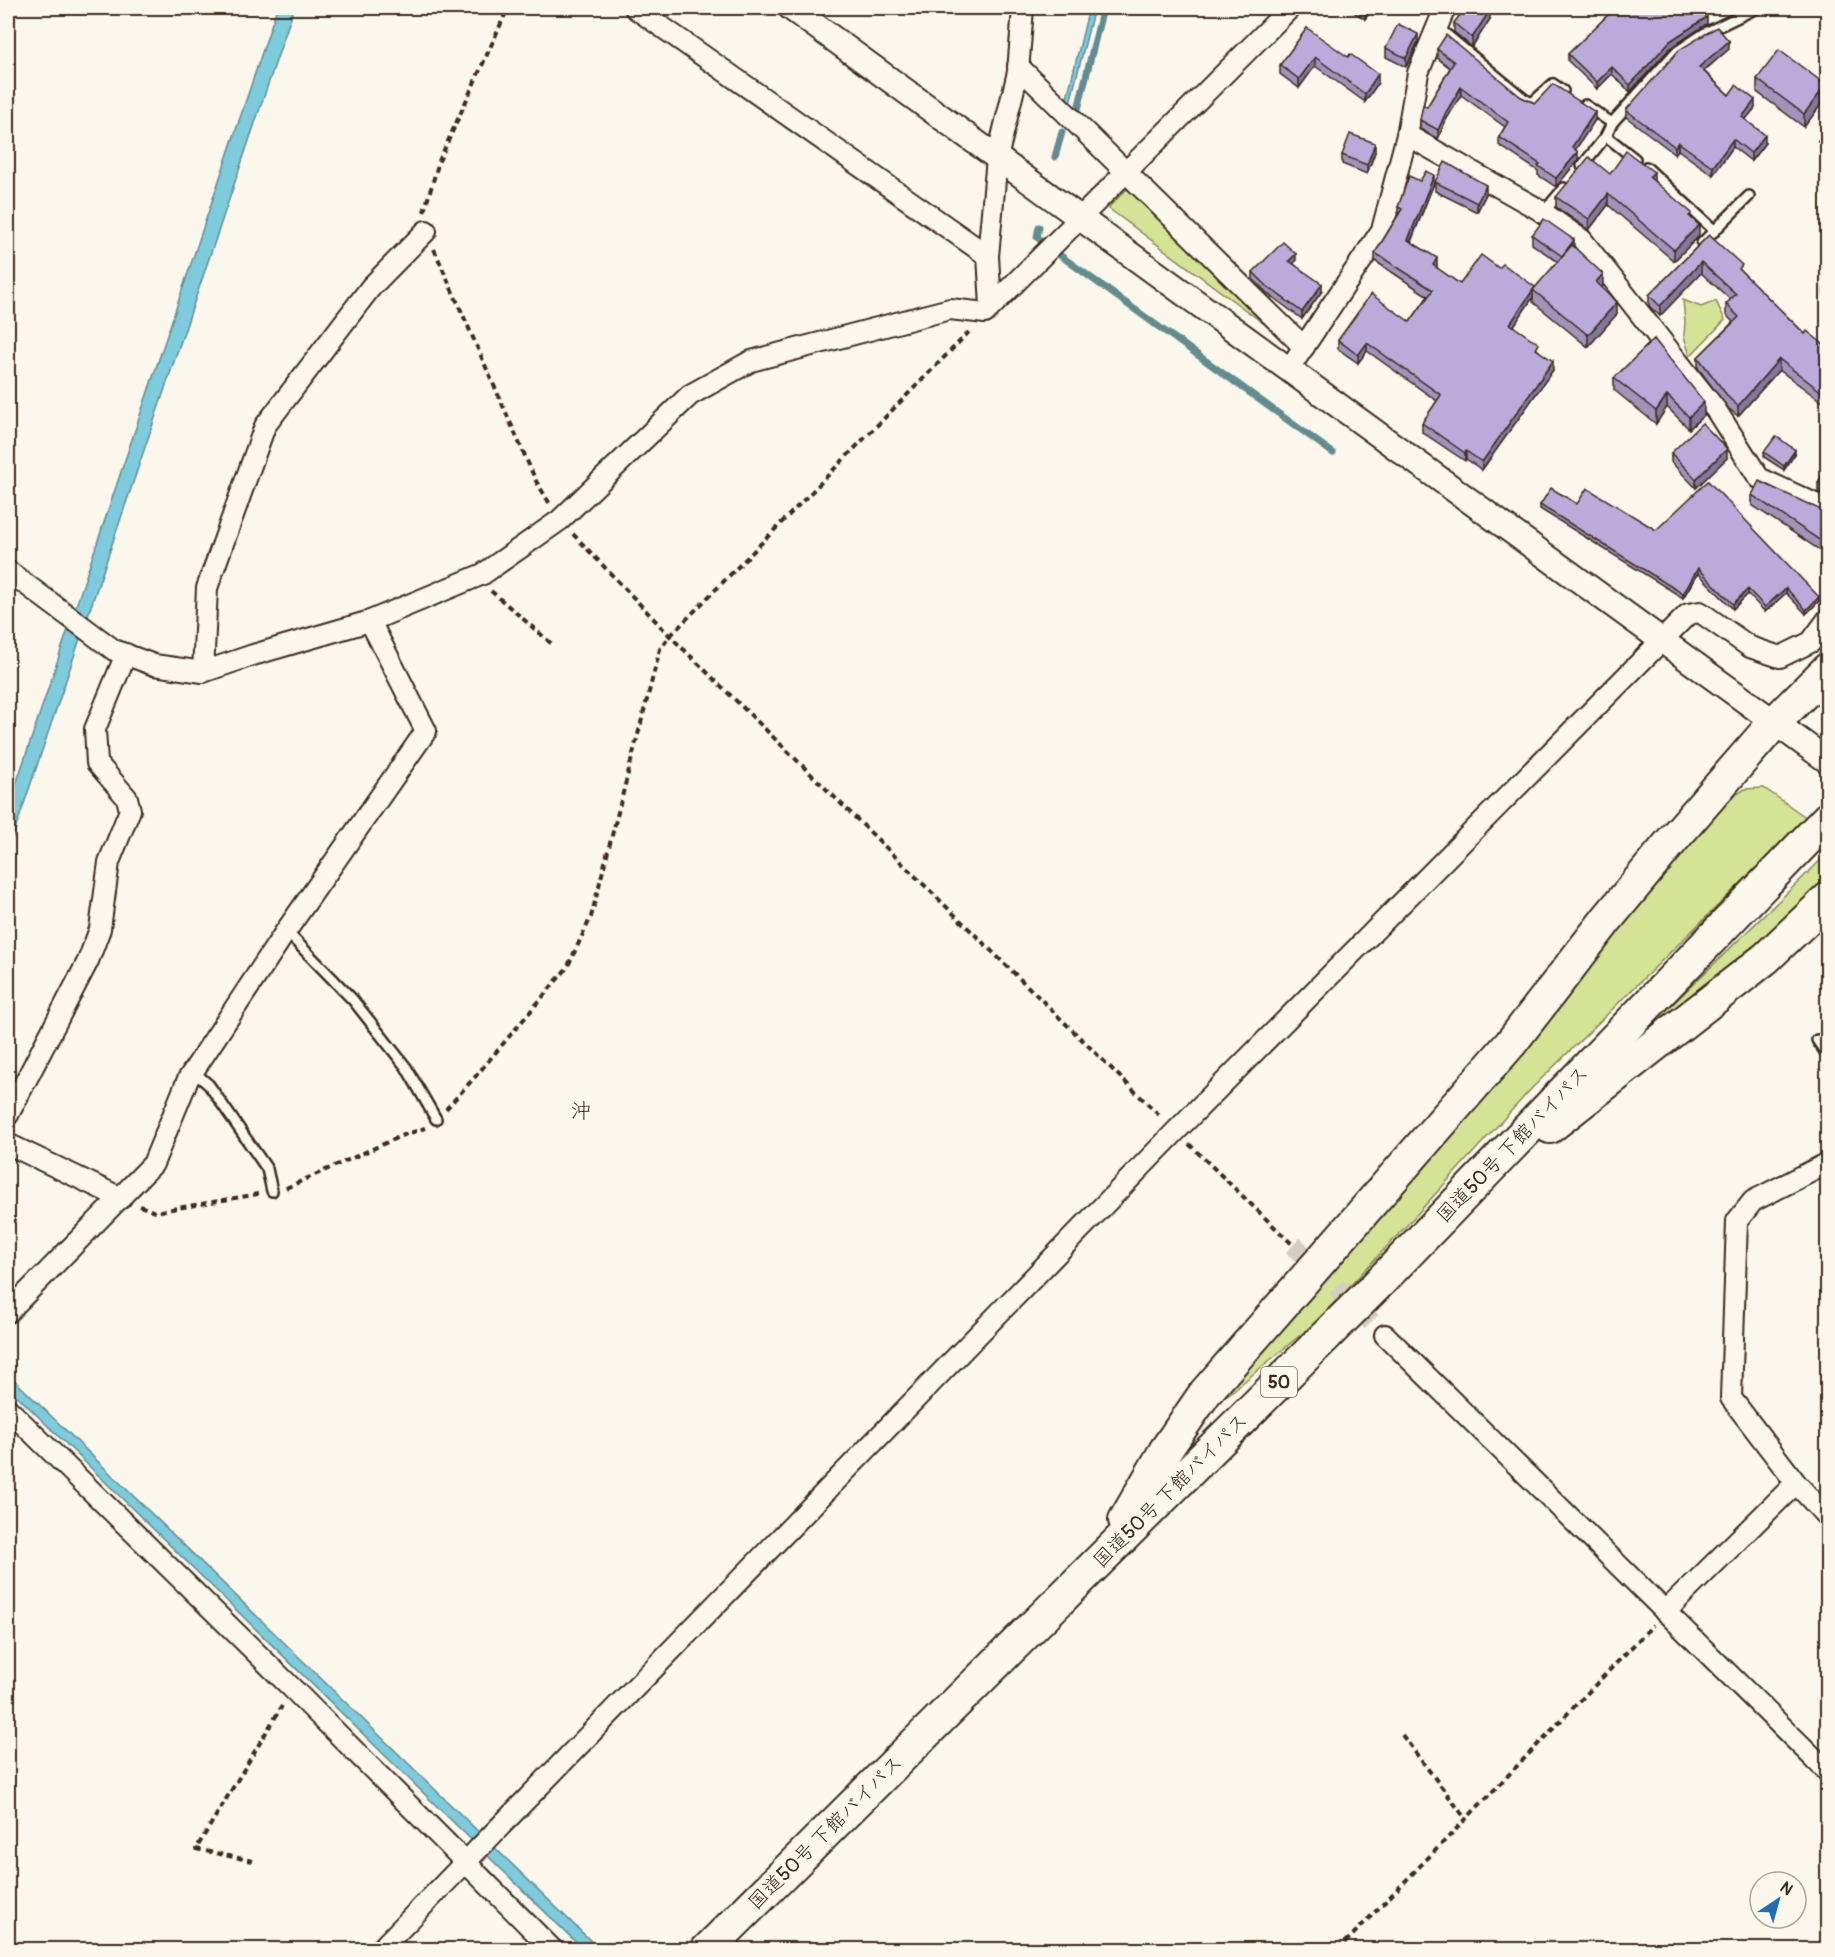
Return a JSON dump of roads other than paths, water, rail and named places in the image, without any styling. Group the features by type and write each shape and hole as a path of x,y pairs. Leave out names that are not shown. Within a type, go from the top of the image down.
{"highway":[{"path":"1103,1557 1165,1451 1205,1393 1511,1043 1630,892 1775,722 1827,669"},
{"name":"国道50号 下館バイパス","path":"707,1950 1376,1286 1824,821"},
{"path":"1457,1200 1766,958 1827,899"}],"street":[{"path":"636,8 988,256"},
{"path":"791,8 1827,761"},
{"path":"988,309 988,256 997,158 1018,66 1023,8"},
{"path":"8,571 114,650 154,665 203,672 252,655 370,621 483,574 560,520 690,395 751,361 950,309 988,309 1082,218 1125,171 1290,8"},
{"path":"1288,370 1382,230 1407,135 1418,73 1445,8"},
{"path":"1018,66 1304,346"},
{"path":"1407,135 1543,213 1581,240 1640,305 1716,410 1759,478 1827,510"},
{"path":"203,672 207,588 265,426 371,287 426,231"},
{"path":"380,1950 1176,1131 1688,614 1700,612 1750,647 1780,657 1810,642 1827,619"},
{"path":"8,1312 153,1164 193,1071 286,931 426,731 370,621"},
{"path":"8,1115 88,961 100,930 109,862 130,810 127,798 97,763 95,729 126,654"},
{"path":"8,1144 121,1198"},
{"path":"1827,1163 1753,1201 1737,1221 1731,1398 1796,1483 1827,1518"},
{"path":"1385,1335 1827,1772"},
{"path":"8,1409 467,1861 553,1950"},
{"path":"1665,1612 1796,1483"}],"lane":[{"path":"1578,170 1606,136 1612,123 1675,53 1705,33 1757,8"},
{"path":"1437,27 1524,99 1532,103 1553,84 1612,123"},
{"path":"1606,136 1659,178 1715,231"},
{"path":"1543,213 1571,179"},
{"path":"1691,254 1749,196"},
{"path":"286,931 353,1000 373,1025 406,1067 436,1119"},
{"path":"1817,1040 1827,1056"},
{"path":"193,1071 208,1085 267,1169 272,1191"}],"water":[{"path":"277,8 294,8 8,851 8,808"},
{"path":"1089,8 1094,8 1070,103 1066,102"},
{"path":"8,1374 599,1949 583,1949 8,1387"}],"waterway":[{"path":"1078,109 1103,8"},
{"path":"1055,157 1062,132"},
{"path":"1039,227 1037,237 1044,243"},
{"path":"1061,256 1333,453"}],"tunnel":[{"path":"1293,1245 1385,1335"}],"district":[{"name":"沖","path":"581,1111"}]}
